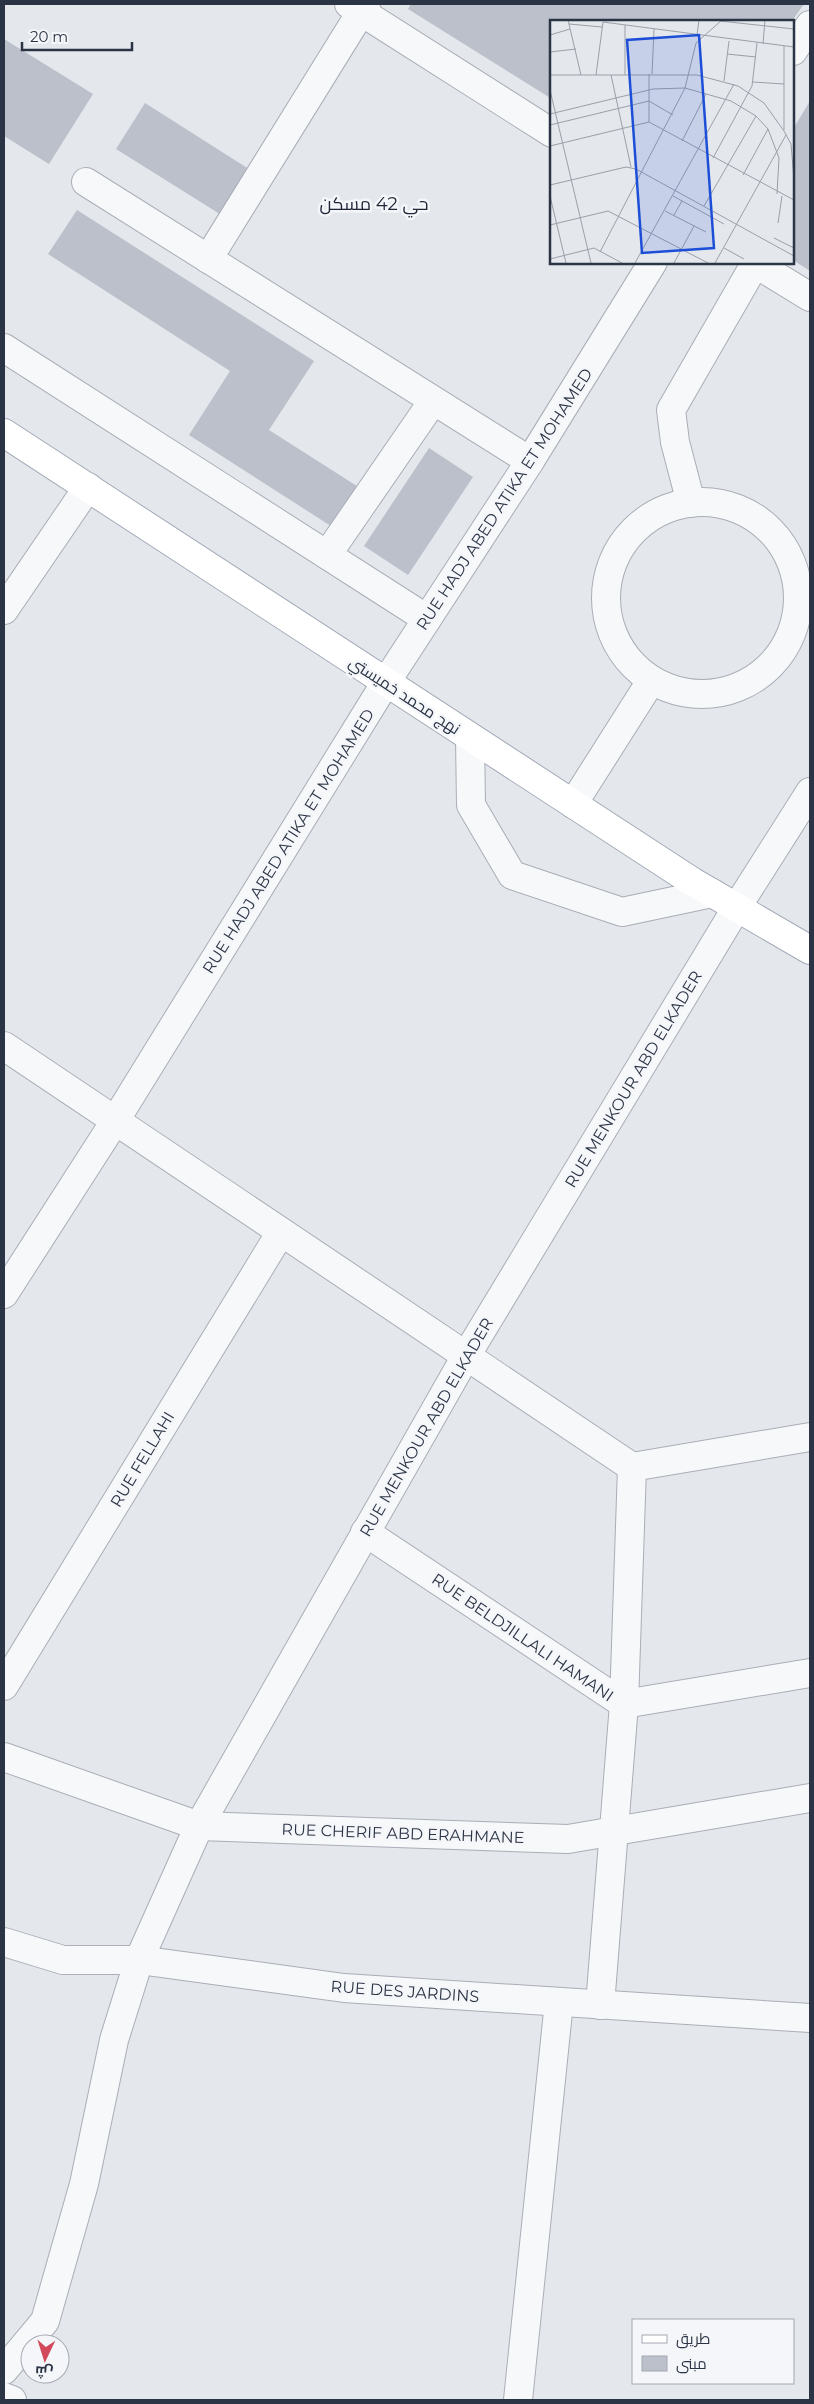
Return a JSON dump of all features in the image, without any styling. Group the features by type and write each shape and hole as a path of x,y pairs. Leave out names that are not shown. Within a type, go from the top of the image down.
{"main road":[{"name":"نهج محمد خميستي","path":"4,433 470,738 712,893 810,950"}],"street":[{"path":"208,259 358,6 550,132"},
{"path":"794,49 810,25"},
{"path":"86,182 530,461"},
{"name":"RUE HADJ ABED ATIKA ET MOHAMED","path":"4,1294 115,1121 386,682 530,461 652,264"},
{"path":"691,503 675,442 671,410 753,264"},
{"path":"756,264 810,297"},
{"path":"4,348 427,619"},
{"path":"326,555 434,401"},
{"path":"4,610 88,487"},
{"path":"683,502 730,505 770,528 795,568 798,615 779,657 742,686 696,695 652,681 618,649 604,605 612,559 640,522 683,502"},
{"path":"573,804 652,681"},
{"path":"470,738 471,805 512,875 622,912 712,893"},
{"name":"RUE MENKOUR ABD ELKADER","path":"4,2370 45,2321 84,2184 114,2040 139,1960 199,1826 466,1356 737,907 810,792"},
{"path":"4,1046 632,1467 810,1437"},
{"name":"RUE FELLAHI","path":"4,1686 281,1232"},
{"path":"600,2005 624,1704 632,1467"},
{"name":"RUE BELDJILLALI HAMANI","path":"365,1532 624,1704 810,1673"},
{"name":"RUE CHERIF ABD ERAHMANE","path":"4,1757 199,1826 568,1839 810,1798"},
{"name":"RUE DES JARDINS","path":"4,1942 63,1960 139,1960 344,1988 810,2018"},
{"path":"518,2400 559,2002"},
{"path":"4,2396 12,2400"}],"building":[{"path":"411,4 804,4 793,20 550,20 550,98 408,9"},
{"path":"4,39 93,94 49,164 4,136"},
{"path":"810,101 810,271 794,261 794,127"},
{"path":"145,103 252,171 223,216 116,149"},
{"path":"77,210 314,361 269,430 360,488 334,528 189,435 230,371 48,254"},
{"path":"429,448 473,477 408,575 364,546"}],"district":[{"name":"حي 42 مسكن","path":"374,204"}]}
